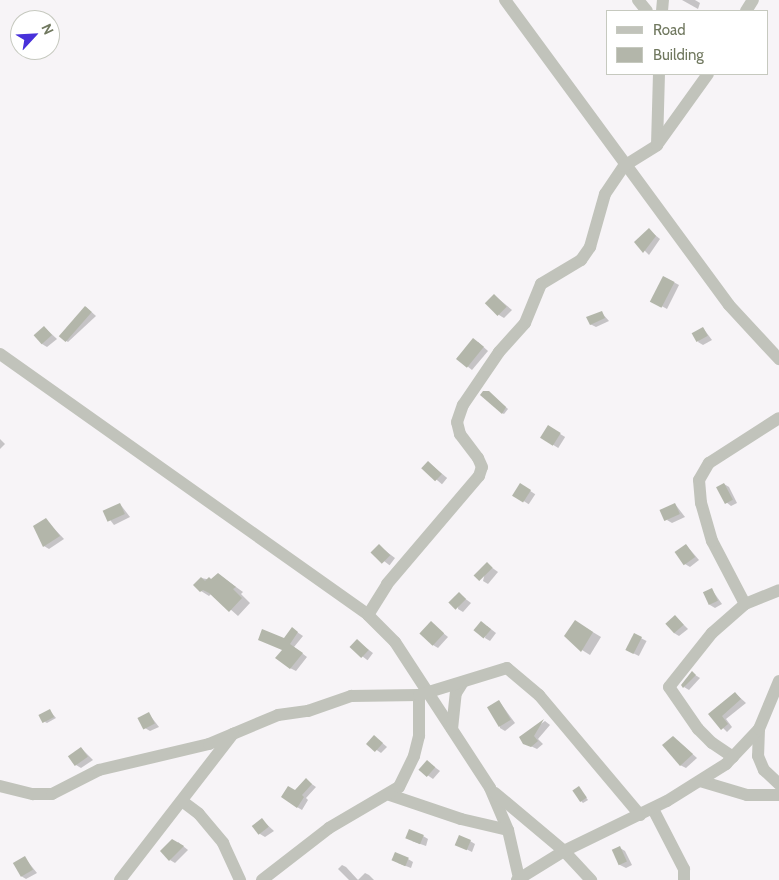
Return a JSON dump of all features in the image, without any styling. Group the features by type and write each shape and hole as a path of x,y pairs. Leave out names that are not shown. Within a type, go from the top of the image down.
{"street":[{"path":"505,0 624,166 729,305 779,359"},
{"path":"657,144 659,75"},
{"path":"368,614 387,584 479,476 482,467 478,458 460,434 457,422 462,405 499,352 525,323 541,284 581,260 590,246 605,194 624,166 657,144 707,75"},
{"path":"0,354 368,614 395,642 424,693 452,729 490,788 508,830 518,879 564,851 653,809 700,781 734,757 758,729 778,687"},
{"path":"745,604 712,541 701,503 699,480 709,463 779,418"},
{"path":"734,757 712,743 698,729 669,688 708,636 745,604 779,590"},
{"path":"0,786 33,794 52,794 105,768 181,751 233,734 264,719 317,708 351,696 424,693 463,682 498,669 507,668 514,671 539,695 640,815"},
{"path":"452,729 456,693 463,682"},
{"path":"262,880 330,828 390,795 405,778 414,756 424,693"},
{"path":"758,729 758,756 764,770 779,784"},
{"path":"120,880 233,734"},
{"path":"700,781 747,795 779,795"},
{"path":"490,788 564,851 591,880"},
{"path":"390,795 461,819 508,830"},
{"path":"182,801 199,814 223,843 240,880"},
{"path":"653,809 684,869 684,880"}],"building":[{"path":"649,228 656,236 643,253 634,242"},
{"path":"663,276 675,282 661,308 650,302"},
{"path":"494,294 507,307 498,316 485,303"},
{"path":"85,306 92,312 66,342 59,336"},
{"path":"602,311 605,318 590,325 586,317"},
{"path":"44,326 52,335 42,344 34,335"},
{"path":"703,327 708,336 696,342 692,333"},
{"path":"473,338 484,347 467,368 456,359"},
{"path":"483,391 489,391 506,407 502,414 480,395"},
{"path":"548,425 561,433 553,446 540,438"},
{"path":"428,461 442,474 435,481 421,468"},
{"path":"520,483 531,490 523,503 512,496"},
{"path":"724,483 733,500 725,504 716,487"},
{"path":"120,503 125,514 108,522 103,511"},
{"path":"675,503 680,514 664,521 659,510"},
{"path":"46,518 60,536 43,547 33,526"},
{"path":"379,544 390,555 382,564 371,552"},
{"path":"686,544 695,557 684,565 675,552"},
{"path":"487,562 493,568 479,581 474,575"},
{"path":"218,573 236,587 233,589 242,598 229,612 209,593 203,590 200,592 193,585 201,577 205,581"},
{"path":"712,588 718,601 709,605 703,592"},
{"path":"459,592 466,599 455,610 448,603"},
{"path":"675,615 684,625 674,633 665,624"},
{"path":"575,620 593,632 581,652 564,636"},
{"path":"431,621 444,633 433,646 419,633"},
{"path":"481,621 491,629 484,639 473,630"},
{"path":"292,627 298,632 290,644 303,653 290,669 275,658 282,650 258,640 262,629 284,638"},
{"path":"634,633 642,637 633,654 625,650"},
{"path":"357,639 369,650 361,658 349,647"},
{"path":"692,671 696,675 683,688 681,685"},
{"path":"735,692 741,699 722,716 728,724 721,730 708,714"},
{"path":"499,700 511,720 499,727 487,707"},
{"path":"50,709 54,717 43,723 38,715"},
{"path":"149,712 155,724 143,729 137,718"},
{"path":"544,719 534,736 538,741 531,747 523,744 519,737"},
{"path":"374,735 383,743 375,752 366,744"},
{"path":"673,736 693,754 680,766 662,745"},
{"path":"81,747 88,757 75,766 68,756"},
{"path":"427,760 435,767 427,777 418,770"},
{"path":"306,778 312,784 302,795 304,797 297,808 281,797 288,786 295,790"},
{"path":"579,786 587,798 580,802 572,790"},
{"path":"262,818 269,827 259,835 252,826"},
{"path":"409,829 424,835 420,844 405,838"},
{"path":"459,835 471,840 467,850 455,845"},
{"path":"172,839 184,846 169,861 160,851"},
{"path":"620,846 627,862 619,865 612,850"},
{"path":"395,852 409,858 405,866 391,860"},
{"path":"25,856 33,870 21,877 13,863"}]}
